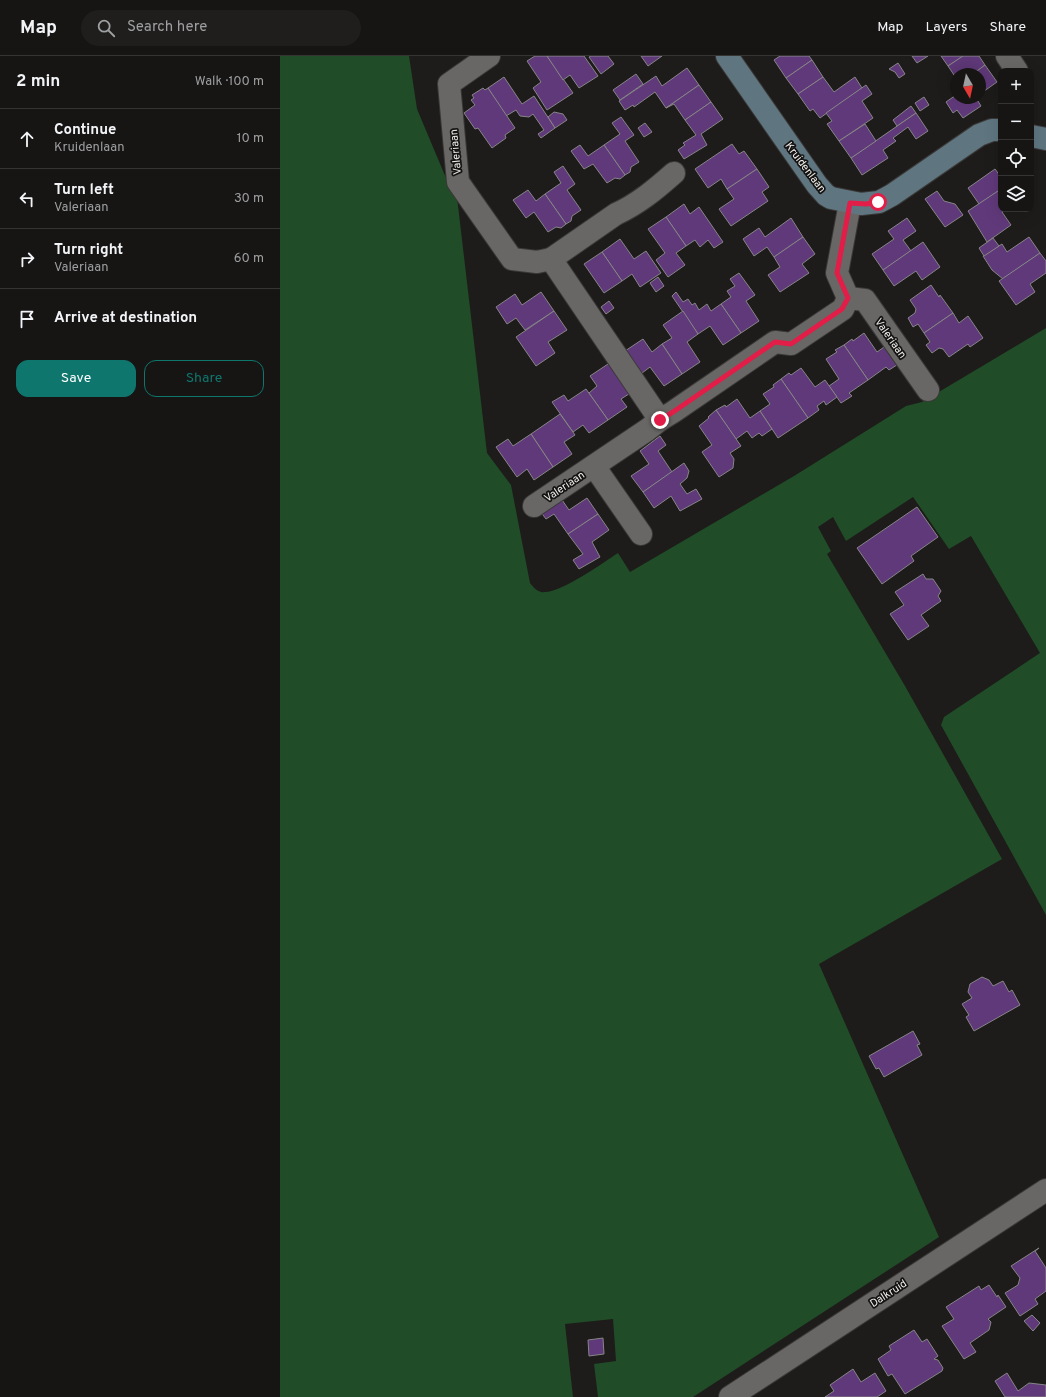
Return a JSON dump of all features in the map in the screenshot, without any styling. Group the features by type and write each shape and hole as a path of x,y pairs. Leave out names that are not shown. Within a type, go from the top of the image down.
{"street":[{"name":"Valeriaan","path":"489,56 450,84 458,182 512,259 537,262 552,259 616,214 627,209 653,191 674,173"},
{"name":"Kruidenlaan","path":"727,56 822,191 831,198 850,203 866,204 878,202 979,134 992,130 998,130"},
{"path":"1007,56 1016,68"},
{"path":"1034,137 1046,139"},
{"path":"848,298 837,273 850,203"},
{"path":"552,259 660,420"},
{"name":"Valeriaan","path":"534,506 775,342 791,344 842,309 848,298 865,300 928,390"},
{"name":"Valeriaan","path":"594,466 641,534"},
{"name":"Dalkruid","path":"730,1397 1046,1190"}],"green space":[{"path":"280,56 409,56 417,109 447,183 457,197 487,453 511,485 530,583 540,592 552,591 572,582 618,553 630,572 794,476 906,406 922,402 1046,328 1046,915 941,725 944,717 1040,653 971,536 949,549 913,497 846,541 833,517 818,527 831,551 827,554 905,686 1002,859 819,964 939,1237 693,1397 598,1397 594,1364 616,1361 613,1319 565,1324 573,1397 280,1397"}],"building":[{"path":"535,56 547,56 573,93 547,110 533,88 541,82 527,61"},
{"path":"547,56 584,56 598,76 579,88 570,75 563,80"},
{"path":"608,56 614,64 601,74 589,57"},
{"path":"641,56 662,56 648,66"},
{"path":"780,56 809,56 812,60 786,78 774,60"},
{"path":"912,56 928,56 917,63"},
{"path":"941,56 963,56 948,66"},
{"path":"963,56 979,56 985,65 981,68 950,69 948,66"},
{"path":"812,60 823,77 798,94 786,78"},
{"path":"898,63 905,74 899,78 895,72 889,69"},
{"path":"985,65 997,82 986,90 986,68 981,68"},
{"path":"687,68 699,85 666,108 655,92 634,107 633,105 625,110 619,101 656,76 662,86"},
{"path":"636,74 643,84 620,100 613,90"},
{"path":"504,77 522,104 534,96 555,128 541,138 538,134 544,130 533,114 529,117 520,116 516,110 506,116 488,88"},
{"path":"823,77 834,92 855,77 862,88 820,118 813,109 810,111 798,94"},
{"path":"699,85 711,102 685,120 674,104 666,108"},
{"path":"866,85 872,94 862,101 873,118 839,141 827,124 832,121 826,113"},
{"path":"483,88 485,90 488,88 515,128 505,135 506,138 492,148 478,128 475,129 464,113 475,105 471,100 474,98 472,95"},
{"path":"924,97 929,105 920,111 915,103"},
{"path":"950,99 950,104 980,104 981,106 963,118 957,110 953,113 946,102"},
{"path":"711,102 723,119 701,134 707,145 684,159 678,150 685,145 683,143 696,135 685,120"},
{"path":"911,106 916,113 897,126 893,120"},
{"path":"554,112 563,114 567,120 555,128 548,117"},
{"path":"916,113 928,131 916,139 908,127 893,138 896,141 883,150 888,158 862,175 851,158"},
{"path":"621,117 634,135 625,141 639,162 631,167 630,172 625,175 604,145 620,134 612,123"},
{"path":"645,123 652,132 644,137 638,128"},
{"path":"865,124 876,141 851,158 839,141"},
{"path":"732,144 739,154 744,151 757,169 727,189 721,179 708,188 695,169"},
{"path":"580,145 588,156 604,145 625,175 620,179 615,178 607,183 593,164 584,169 571,151"},
{"path":"563,166 575,184 567,190 581,210 572,216 571,221 566,224 545,194 561,183 554,172"},
{"path":"757,169 769,187 762,192 768,201 731,226 719,209 734,199 727,189"},
{"path":"995,169 998,173 998,191 979,204 968,188"},
{"path":"528,190 536,201 545,194 566,224 561,228 556,227 548,232 534,212 526,218 513,200"},
{"path":"937,191 944,201 955,204 963,215 945,227 925,199"},
{"path":"998,191 998,212 1002,212 1011,225 987,242 968,211"},
{"path":"684,204 690,214 699,207 723,242 714,248 708,240 700,247 695,240 686,246 666,217"},
{"path":"666,217 686,246 676,253 685,265 668,277 656,260 665,253 648,229"},
{"path":"791,218 803,237 774,257 767,247 754,256 743,239 759,228 765,237"},
{"path":"907,218 916,231 903,240 911,251 883,270 872,254 894,239 888,231"},
{"path":"803,237 815,254 802,264 809,273 780,292 768,275 780,267 774,257"},
{"path":"1029,237 1040,253 1003,279 992,270 983,256 1002,244 1007,252"},
{"path":"993,238 999,246 984,256 979,248"},
{"path":"620,239 634,259 646,251 661,273 640,287 632,274 622,281 602,252"},
{"path":"923,242 940,267 922,280 916,271 894,286 883,270"},
{"path":"602,252 622,281 604,293 584,264"},
{"path":"1040,253 1046,261 1046,273 1030,284 1035,292 1016,305 999,281"},
{"path":"739,273 755,295 746,301 759,321 741,333 721,304 731,297 727,291 735,286 730,279"},
{"path":"658,277 664,286 656,292 650,283"},
{"path":"931,285 953,313 924,333 918,324 913,327 908,318 915,313 916,309 910,300"},
{"path":"541,292 554,311 525,330 516,318 507,324 496,307 515,294 522,305"},
{"path":"676,292 683,302 688,299 692,305 695,303 699,310 707,304 711,311 721,304 741,333 723,345 710,326 698,334 672,296"},
{"path":"609,301 614,308 606,314 601,307"},
{"path":"554,311 567,330 548,342 555,353 536,366 516,337"},
{"path":"683,311 698,334 687,342 700,362 682,374 662,344 672,338 663,325"},
{"path":"953,313 959,323 968,316 983,338 970,347 968,344 949,357 943,349 939,348 932,353 926,345 930,342 924,333"},
{"path":"864,333 877,352 887,345 900,363 889,370 886,367 868,380 844,345 852,339 853,341"},
{"path":"643,339 652,352 662,344 682,374 664,386 650,367 638,376 622,353"},
{"path":"844,345 868,380 849,393 852,396 841,403 829,386 839,379 826,359 837,352 835,350"},
{"path":"611,362 632,392 621,399 627,407 608,420 589,393 597,386 590,376"},
{"path":"801,368 815,387 825,380 837,397 826,405 824,401 817,406 819,410 808,418 781,379 789,373 791,375"},
{"path":"781,379 808,418 778,438 760,411 770,404 763,394 774,387 773,385"},
{"path":"586,389 608,420 589,433 583,425 573,432 552,402 564,395 568,401"},
{"path":"737,399 750,418 760,411 772,429 762,436 759,433 752,438 747,431 736,439 716,410 725,405 726,407"},
{"path":"716,410 741,446 730,453 734,459 733,468 719,477 702,452 712,445 699,426"},
{"path":"560,414 575,435 564,442 572,454 553,467 531,434"},
{"path":"531,434 553,467 534,480 527,469 517,477 496,447 508,439 513,446"},
{"path":"660,436 666,445 658,451 672,472 643,492 631,476 649,464 640,451"},
{"path":"684,463 689,471 687,478 680,484 687,494 696,489 702,499 680,511 671,496 654,508 643,492"},
{"path":"560,497 569,510 587,498 598,514 568,534 554,514 546,519 540,511"},
{"path":"917,507 938,537 911,556 914,561 882,584 857,548"},
{"path":"598,514 609,530 592,542 600,557 579,569 573,560 583,554 568,534"},
{"path":"923,574 926,579 933,579 941,591 938,596 941,601 921,615 929,626 908,640 890,614 904,605 895,592"},
{"path":"982,977 989,980 993,986 1003,981 1009,992 1012,990 1020,1005 974,1031 966,1017 969,1015 962,1004 972,998 968,992 970,984"},
{"path":"913,1031 920,1044 917,1045 922,1055 884,1077 879,1068 876,1069 869,1056"},
{"path":"1039,1248 1035,1251 1046,1268 1046,1291 1035,1299 1038,1304 1020,1316 1005,1293 1018,1285 1020,1278 1011,1266"},
{"path":"989,1285 1006,1307 988,1319 991,1322 989,1330 970,1343 976,1352 964,1359 942,1326 954,1319 946,1307 979,1286 981,1290"},
{"path":"1032,1315 1040,1323 1033,1331 1024,1321"},
{"path":"914,1330 922,1342 927,1339 938,1356 934,1359 938,1360 943,1368 942,1371 905,1394 892,1374 888,1376 878,1359 891,1350 889,1346"},
{"path":"603,1338 604,1354 589,1356 588,1340"},
{"path":"853,1369 861,1382 875,1373 886,1391 877,1397 825,1397 834,1391 830,1385"},
{"path":"1007,1373 1018,1391 1029,1383 1046,1385 1046,1397 1005,1397 995,1381"}],"route":[{"path":"660,420 775,342 791,344 842,309 848,298 837,273 850,203 866,204 878,202"}]}
